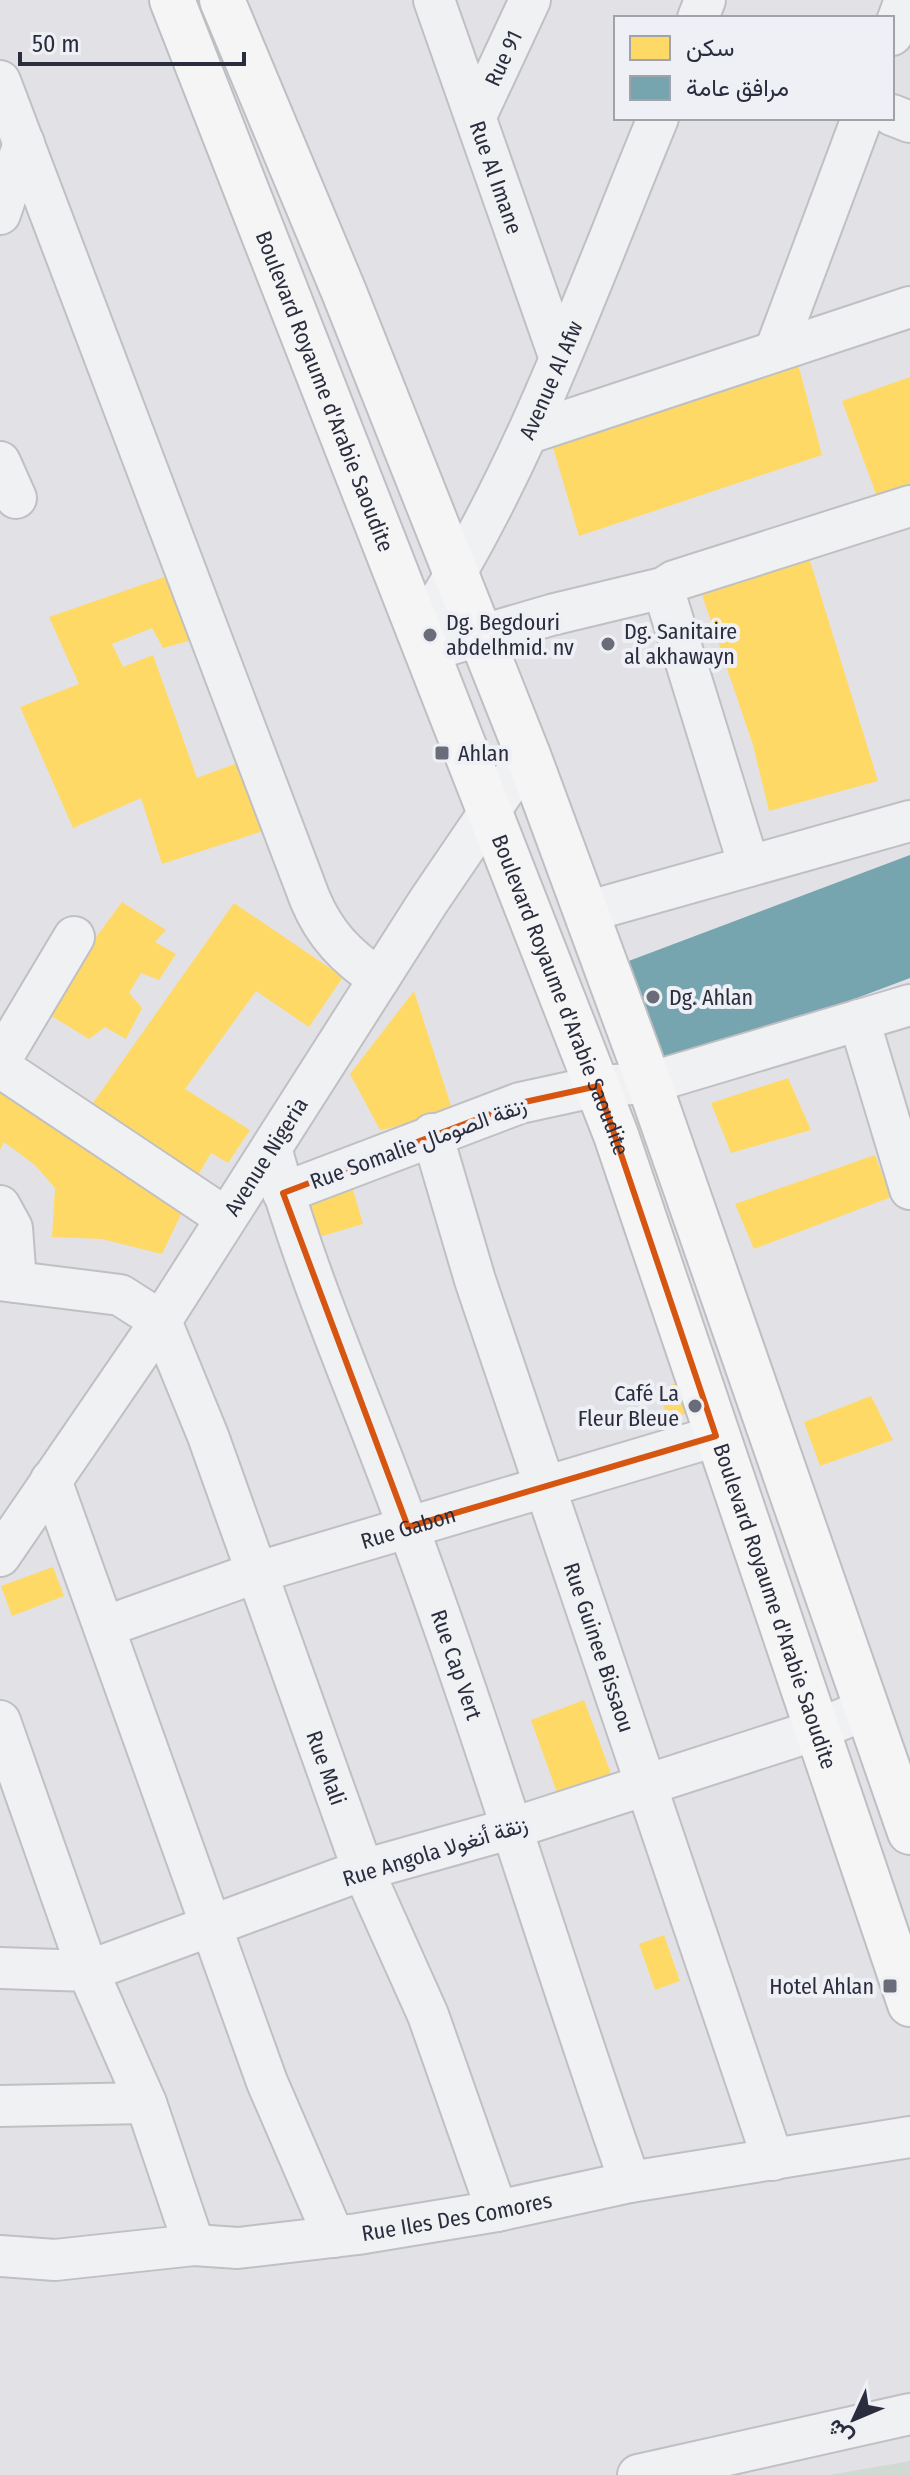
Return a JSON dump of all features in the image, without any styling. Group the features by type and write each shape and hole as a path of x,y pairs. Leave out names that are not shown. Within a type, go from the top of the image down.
{"main road":[{"name":"Boulevard Royaume d'Arabie Saoudite","path":"172,0 424,641 488,814 598,1086 910,2004"},
{"path":"222,0 344,292 455,578 528,755 649,1083 910,1832"}],"street":[{"name":"Rue Al Imane","path":"434,0 559,356"},
{"name":"Rue 91","path":"476,116 530,0"},
{"path":"894,30 905,0"},
{"path":"0,81 310,899 334,942 349,958 379,979"},
{"name":"Avenue Al Afw","path":"424,641 529,433 657,120"},
{"path":"775,351 861,120"},
{"path":"0,214 24,143"},
{"path":"529,433 910,307"},
{"path":"424,641 478,634 663,588 674,581 910,506"},
{"path":"663,588 749,866"},
{"name":"Avenue Nigeria","path":"0,1556 161,1321 379,979 528,755"},
{"path":"586,912 910,821"},
{"path":"74,937 0,1064 226,1218"},
{"name":"Rue Somalie زنقة الصومال","path":"283,1193 520,1103 598,1086 649,1083 910,1005"},
{"path":"859,1020 910,1189"},
{"name":"Rue Guinee Bissaou","path":"432,1134 475,1280 773,2160"},
{"name":"Rue Cap Vert","path":"272,1151 319,1297 408,1527 513,1828 560,1984 630,2182"},
{"path":"0,1206 12,1228 8,1281 120,1295 161,1321"},
{"name":"Rue Mali","path":"161,1321 208,1436 363,1870 428,2015 497,2211"},
{"name":"Rue Gabon","path":"104,1627 255,1573 716,1436"},
{"path":"51,1480 267,2082 334,2237"},
{"name":"Rue Angola زنقة أنغولا","path":"0,1968 88,1971 363,1870 513,1828 816,1730 867,1709"},
{"path":"0,1721 88,1971 146,2103 194,2245"},
{"path":"0,2106 146,2103"},
{"name":"Rue Iles Des Comores","path":"0,2256 55,2260 194,2245 238,2248 334,2237 497,2211 630,2182 910,2137"},
{"path":"638,2475 910,2414"}],"highlighted area":[{"path":"598,1086 716,1436 408,1527 283,1193 520,1103"}],"shaded area":[{"path":"910,2461 910,2475 829,2475"}],"building: سكن":[{"path":"796,356 822,455 579,536 552,444"},
{"path":"910,377 910,486 877,497 842,401"},
{"path":"807,551 878,781 769,811 753,745 699,586"},
{"path":"176,573 196,639 163,648 152,628 112,644 123,667 153,655 197,778 248,759 269,829 162,864 141,798 73,828 20,707 79,684 49,617"},
{"path":"122,902 166,930 155,942 176,954 159,980 141,973 129,993 142,1008 126,1039 105,1027 89,1039 42,1010"},
{"path":"234,903 343,977 309,1027 256,991 185,1089 250,1130 228,1163 211,1153 197,1177 90,1107"},
{"path":"414,991 454,1115 380,1130 350,1074"},
{"path":"788,1078 811,1130 731,1153 711,1103"},
{"path":"0,1080 184,1208 162,1254 102,1239 52,1237 55,1188 35,1165 4,1142 0,1150"},
{"path":"875,1155 891,1197 754,1249 735,1204"},
{"path":"353,1190 363,1224 319,1237 309,1202"},
{"path":"686,1380 696,1410 668,1420 658,1389"},
{"path":"871,1396 893,1440 820,1466 804,1422"},
{"path":"53,1567 64,1596 12,1616 1,1586"},
{"path":"584,1700 613,1779 559,1798 531,1720"},
{"path":"664,1935 680,1981 655,1990 639,1944"}],"building: مرافق عامة":[{"path":"910,855 910,978 663,1071 626,962"}],"place":[{"name":"Dg. Begdouri abdelhmid. nv","path":"430,635"},
{"name":"Dg. Sanitaire al akhawayn","path":"608,644"},
{"name":"Ahlan","path":"442,753"},
{"name":"Dg. Ahlan","path":"653,997"},
{"name":"Café La Fleur Bleue","path":"695,1406"},
{"name":"Hotel Ahlan","path":"890,1986"}]}
